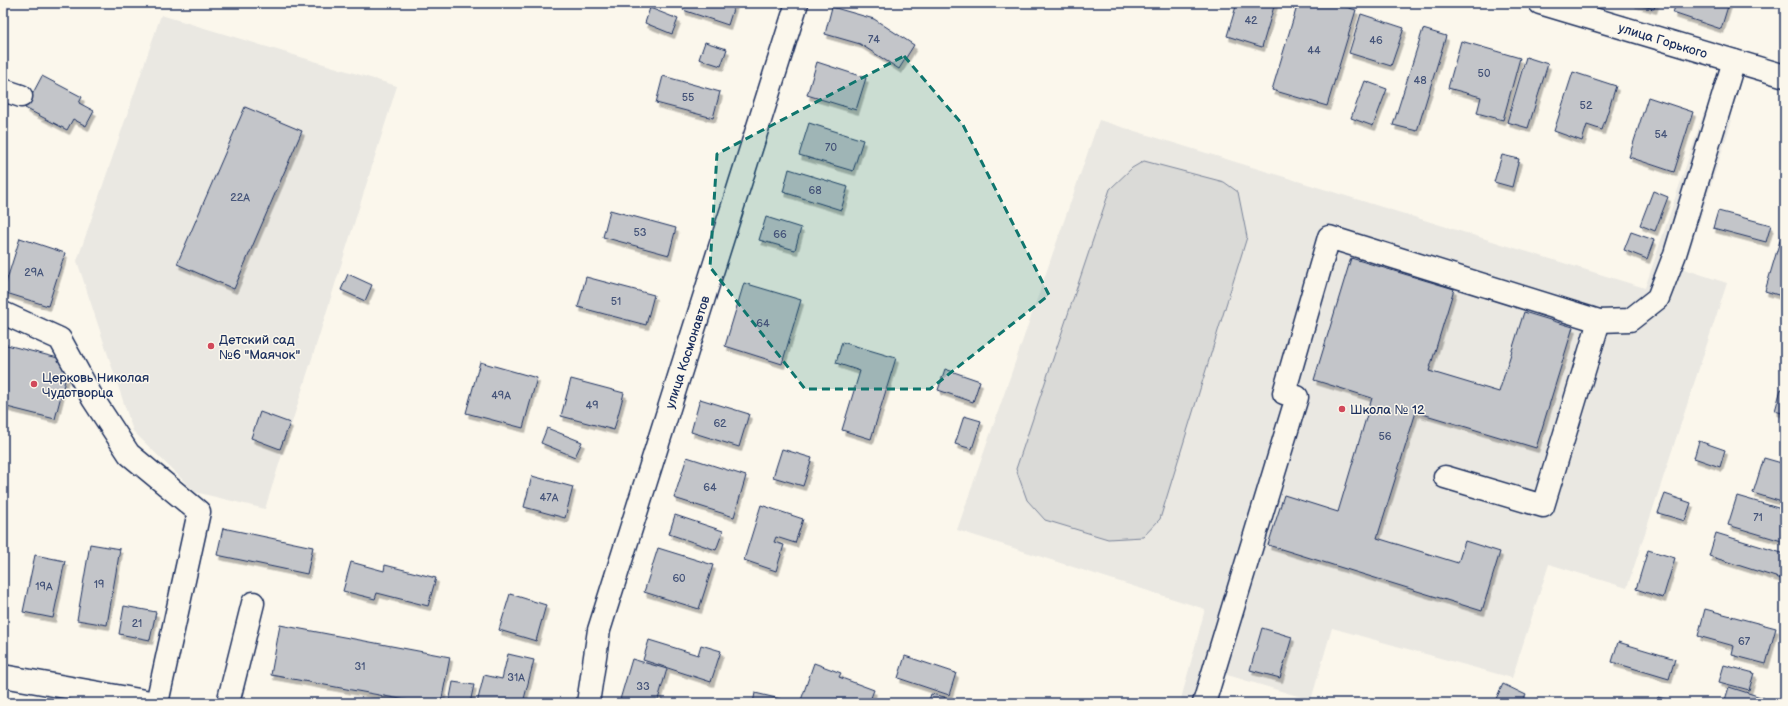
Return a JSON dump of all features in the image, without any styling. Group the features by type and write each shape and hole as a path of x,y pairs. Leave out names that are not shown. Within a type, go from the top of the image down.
{"street":[{"name":"улица Космонавтов","path":"588,703 599,630 797,3"},
{"name":"улица Горького","path":"1540,3 1785,76"},
{"path":"1204,703 1297,397 1284,393 1329,237 1599,321 1630,320 1658,298 1675,254 1734,61"},
{"path":"3,313 60,339 93,399 129,454 198,512 156,703 3,676"},
{"path":"1445,477 1543,506 1599,321"},
{"path":"228,703 253,603"}],"highlighted area":[{"path":"904,56 963,125 1049,295 930,389 805,389 710,267 717,154"}],"shaded area":[{"name":"Детский сад №6 \"Маячок\"","path":"161,15 397,86 265,509 195,492 133,431 77,261"},
{"name":"Школа № 12","path":"1704,112 1732,120 1684,269 1727,283 1627,588 1549,564 1512,678 1332,628 1311,700 1224,674 1215,703 1180,703 1205,609 957,530 1099,120 1645,288"},
{"path":"1144,161 1224,182 1238,192 1247,237 1160,519 1143,537 1108,539 1045,520 1027,500 1016,469 1110,189 1132,168"}],"building":[{"path":"686,3 735,3 728,25 683,10"},
{"path":"1237,3 1275,3 1262,47 1227,36"},
{"path":"1298,3 1333,3 1356,10 1327,106 1272,90"},
{"path":"1633,3 1656,3 1654,9"},
{"path":"1676,3 1729,3 1721,29 1673,13"},
{"path":"1781,3 1785,3 1785,9 1779,6"},
{"path":"832,7 874,19 914,45 899,69 860,44 825,34"},
{"path":"650,8 678,19 672,34 645,23"},
{"path":"1361,14 1404,28 1391,66 1349,53"},
{"path":"1423,29 1446,36 1417,131 1393,125"},
{"path":"1461,41 1520,58 1503,120 1477,113 1481,97 1448,88"},
{"path":"705,42 727,49 721,66 699,59"},
{"path":"1526,57 1548,64 1528,128 1507,122"},
{"path":"817,62 866,78 856,110 807,95"},
{"path":"1573,72 1616,86 1602,130 1587,125 1582,141 1554,131"},
{"path":"42,76 82,97 79,103 94,111 86,126 73,119 67,130 25,108"},
{"path":"663,76 720,92 713,118 656,103"},
{"path":"1365,81 1387,89 1373,126 1351,118"},
{"path":"1648,97 1693,112 1674,172 1629,157"},
{"path":"245,107 302,131 234,289 177,264"},
{"path":"809,123 863,140 853,171 799,155"},
{"path":"1502,155 1519,159 1512,187 1494,182"},
{"path":"789,169 848,187 841,210 783,192"},
{"path":"1653,191 1668,197 1655,231 1640,225"},
{"path":"610,210 676,228 669,255 603,237"},
{"path":"1718,211 1771,225 1766,242 1713,228"},
{"path":"766,217 801,228 795,250 759,240"},
{"path":"1785,227 1785,297 1765,291"},
{"path":"1631,232 1654,240 1647,259 1624,250"},
{"path":"20,238 65,253 48,306 3,292"},
{"path":"1351,258 1454,289 1429,371 1499,392 1524,312 1573,327 1536,448 1416,412 1377,538 1458,563 1465,541 1500,552 1482,611 1268,545 1284,495 1338,512 1372,398 1314,380"},
{"path":"348,274 372,285 365,301 341,290"},
{"path":"586,277 654,295 646,325 578,307"},
{"path":"744,283 801,300 782,364 725,346"},
{"path":"842,342 896,358 871,439 842,430 860,371 836,363"},
{"name":"Церковь Николая Чудотворца","path":"3,344 70,361 55,419 3,406"},
{"path":"480,362 537,378 523,428 466,413"},
{"path":"945,369 980,381 973,402 938,390"},
{"path":"571,379 624,393 614,430 561,416"},
{"path":"1781,389 1785,390 1785,414 1775,411"},
{"path":"700,399 749,414 739,447 691,432"},
{"path":"260,412 290,423 280,449 251,438"},
{"path":"964,416 981,421 972,449 955,444"},
{"path":"547,428 582,442 575,457 541,443"},
{"path":"1699,441 1725,450 1720,467 1694,458"},
{"path":"782,449 812,458 803,486 773,477"},
{"path":"687,457 746,476 734,517 674,498"},
{"path":"1764,458 1785,464 1785,503 1753,493"},
{"path":"532,476 573,487 565,518 524,507"},
{"path":"1665,494 1691,503 1685,521 1658,513"},
{"path":"1737,496 1785,510 1785,542 1728,525"},
{"path":"761,505 803,519 795,543 776,537 774,542 784,545 776,571 744,560"},
{"path":"675,515 723,531 716,550 669,534"},
{"path":"223,528 313,547 307,574 217,555"},
{"path":"1716,533 1785,554 1785,580 1709,556"},
{"path":"90,544 120,549 107,625 77,620"},
{"path":"658,548 713,565 699,609 644,592"},
{"path":"1648,550 1675,558 1663,598 1636,589"},
{"path":"35,555 65,561 53,618 23,612"},
{"path":"351,562 384,571 385,565 436,578 428,606 377,593 375,599 343,591"},
{"path":"510,594 546,605 536,641 499,630"},
{"path":"124,606 156,612 150,640 119,634"},
{"path":"1705,609 1776,628 1766,664 1732,655 1734,646 1698,636"},
{"path":"280,625 450,657 441,703 422,703 271,675"},
{"path":"1262,628 1292,637 1280,678 1250,670"},
{"path":"649,640 698,655 701,645 721,651 711,682 643,660"},
{"path":"1618,642 1675,659 1669,679 1612,662"},
{"path":"508,654 534,660 523,703 477,703 484,675 502,679"},
{"path":"905,656 956,673 949,695 898,678"},
{"path":"632,659 667,669 657,703 619,703"},
{"path":"814,663 841,673 839,677 874,690 869,703 800,703"},
{"path":"1724,665 1754,673 1749,690 1719,682"},
{"path":"453,682 474,685 470,703 449,703"},
{"path":"1503,684 1526,695 1522,703 1494,703"},
{"path":"1729,687 1764,698 1763,703 1724,703"},
{"path":"755,693 789,701 789,703 753,703"},
{"path":"931,694 945,697 943,703 928,703"},
{"path":"1658,697 1678,703 1656,703"}],"place":[{"name":"Детский сад №6 \"Маячок\"","path":"211,346"},
{"name":"Церковь Николая Чудотворца","path":"34,384"},
{"name":"Школа № 12","path":"1342,409"}]}
